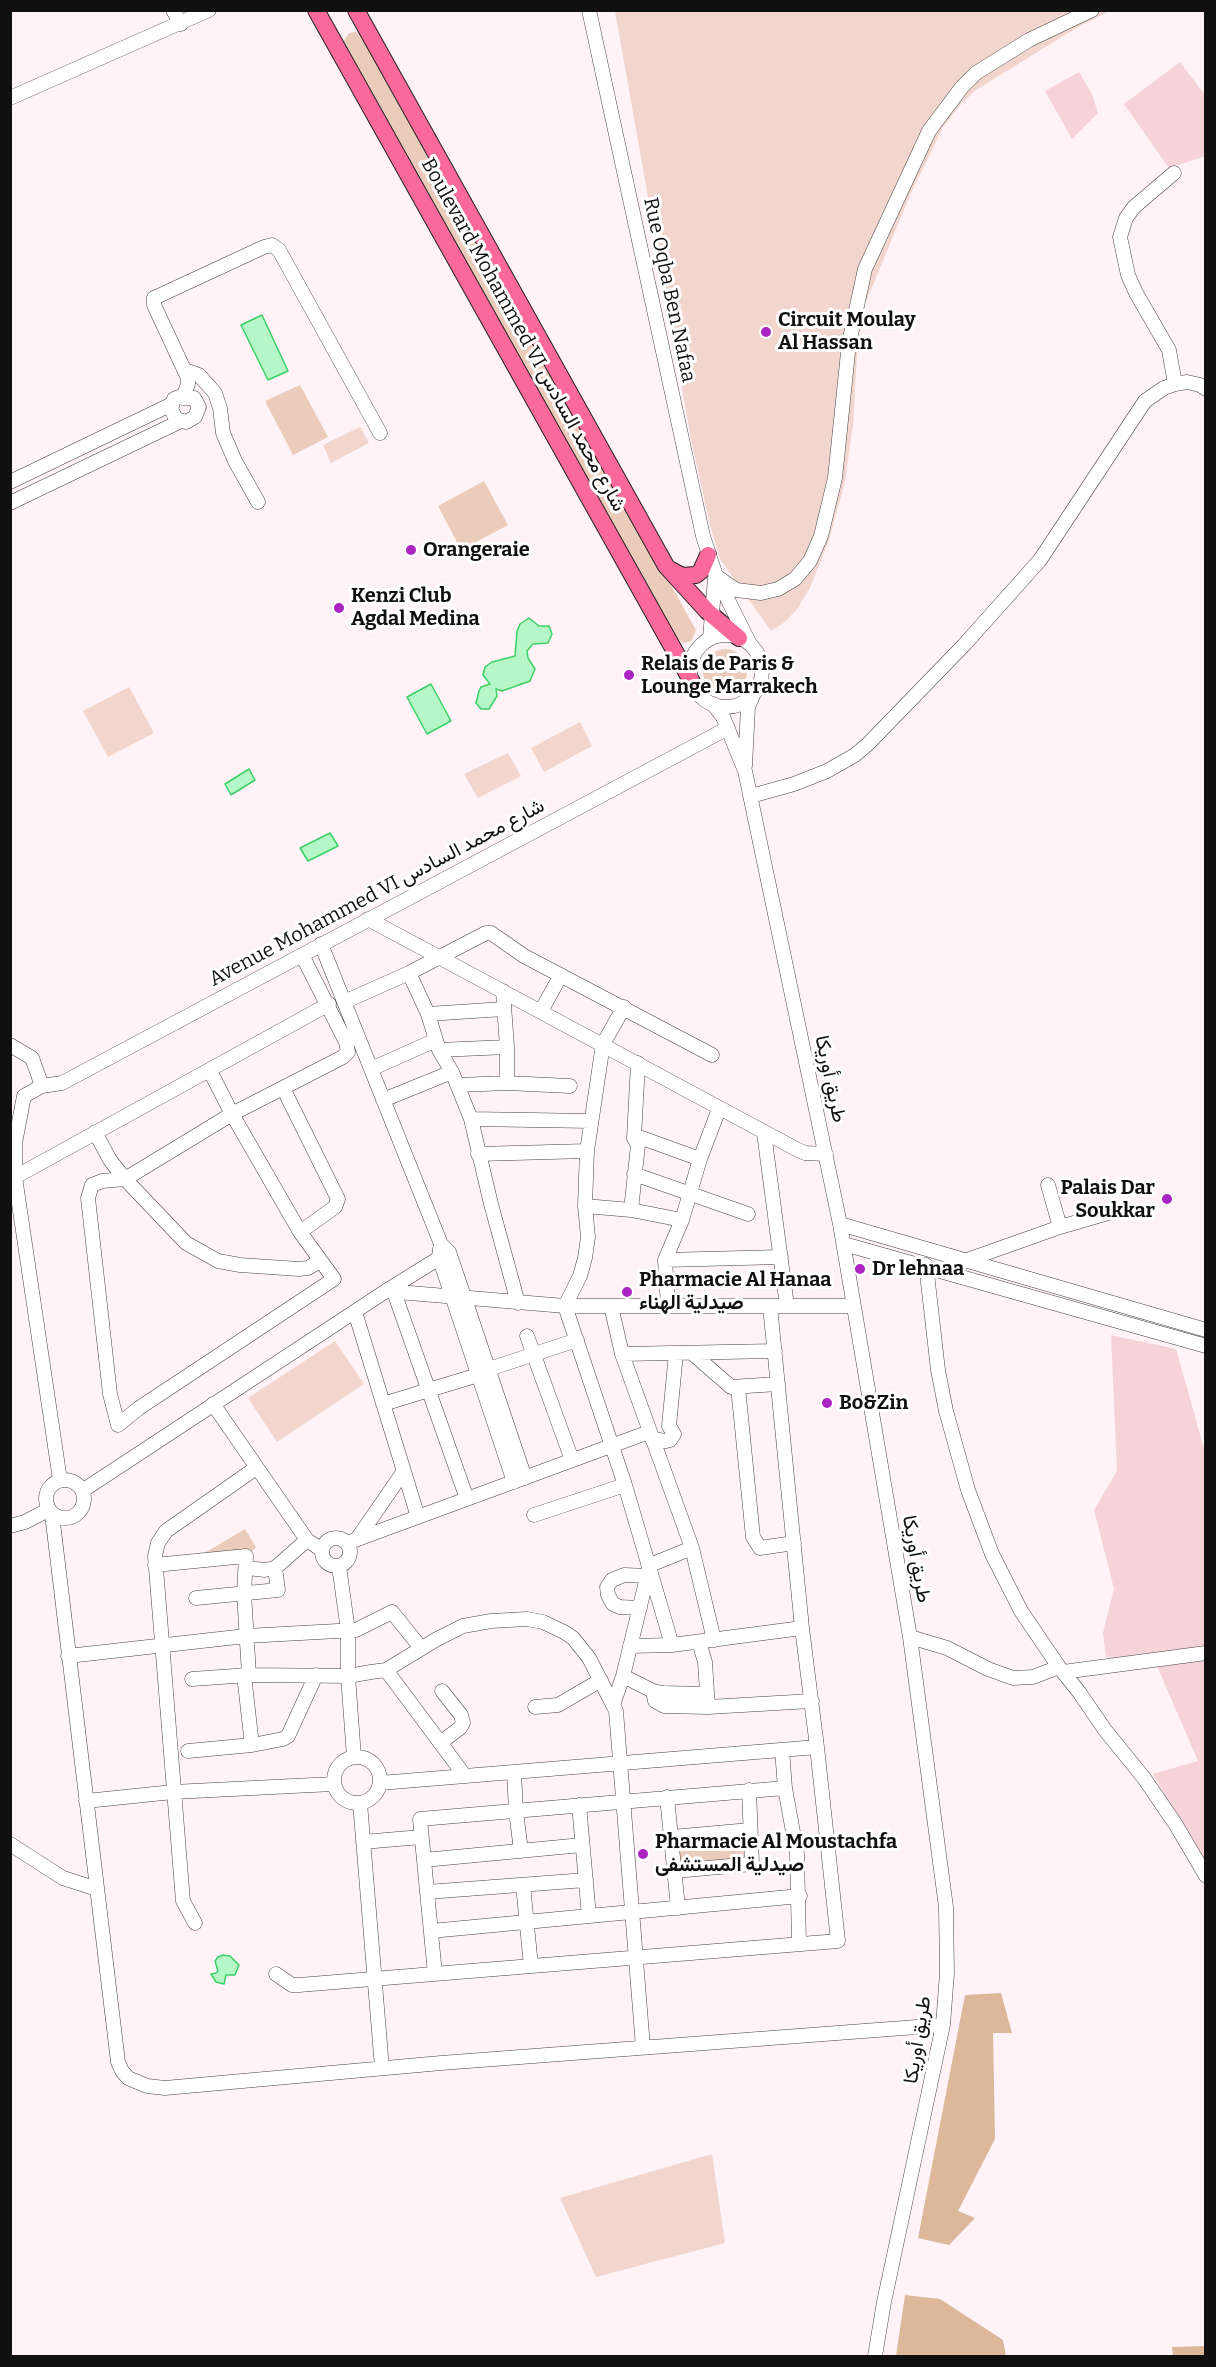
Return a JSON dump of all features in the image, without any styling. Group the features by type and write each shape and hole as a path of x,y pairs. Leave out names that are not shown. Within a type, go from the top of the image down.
{"main road":[{"name":"Boulevard Mohammed VI شارع محمد السادس","path":"316,10 692,682"},
{"name":"Boulevard Mohammed VI شارع محمد السادس","path":"356,10 666,566 713,616 744,641"},
{"path":"666,566 682,576 696,575 701,571 708,555"}],"street":[{"path":"173,10 181,24"},
{"path":"10,98 209,10"},
{"name":"Rue Oqba Ben Nafaa","path":"589,10 708,555 744,641"},
{"path":"716,576 736,590 761,593 778,589 795,579 810,561 821,536 836,478 849,343 866,269 929,131 962,87 976,73 1029,40 1092,10"},
{"path":"1174,173 1134,207 1125,218 1120,237 1124,261 1136,293 1169,350 1175,384"},
{"path":"181,421 173,415 177,401 188,384 185,370 154,305 154,298 264,247 273,245 279,250 380,433"},
{"path":"185,370 199,375 219,400 221,427 235,461 258,502"},
{"path":"751,796 794,784 827,771 855,755 964,645 1040,560 1145,401 1164,387 1175,384 1187,382 1206,389"},
{"path":"10,482 177,401 194,398 199,407 191,420 181,421 10,503"},
{"path":"198,412 220,416"},
{"path":"63,457 71,474"},
{"name":"Rue Oqba Ben Nafaa","path":"710,639 716,576"},
{"path":"726,635 744,641 758,655 761,677 746,700 725,706 713,704 701,696 692,682 690,669 693,656 701,645 710,639 726,635"},
{"name":"طريق أوريكا","path":"745,771 748,707 754,691"},
{"name":"طريق أوريكا","path":"713,704 723,717 745,771 844,1244 910,1637 946,1907 947,1973 943,2025 884,2302 875,2356"},
{"name":"Avenue Mohammed VI شارع محمد السادس","path":"17,1096 42,1086 62,1083 728,728"},
{"path":"368,919 801,1152 826,1154"},
{"path":"344,1002 491,933 524,956 712,1055"},
{"path":"321,945 443,1251 520,1480"},
{"path":"210,1071 232,1114 300,1232 333,1275 333,1280 139,1408 118,1425 110,1394 88,1198 89,1190 96,1182 125,1179 232,1114 346,1055 346,1042 329,1004 302,955"},
{"path":"409,973 471,1119 478,1154 518,1303"},
{"path":"541,1011 561,975"},
{"path":"502,991 507,1047 507,1083"},
{"path":"13,1178 329,1004"},
{"path":"624,1007 603,1044 587,1151 585,1206 588,1238 580,1276 566,1306 625,1485 672,1646"},
{"path":"428,1014 504,1009"},
{"path":"10,1045 32,1058 42,1086"},
{"path":"370,1069 438,1045 507,1047"},
{"path":"631,1210 638,1145 634,1138 638,1063"},
{"path":"383,1100 455,1079 570,1086"},
{"path":"283,1088 338,1200 335,1207 300,1232"},
{"path":"17,1096 13,1178 60,1480"},
{"path":"668,1306 665,1260 682,1220 700,1159 719,1109"},
{"path":"471,1119 591,1121"},
{"path":"95,1132 110,1160 125,1179 186,1243 218,1261 240,1265 299,1269 308,1268 320,1261"},
{"path":"764,1133 788,1306"},
{"path":"634,1138 642,1138 700,1159"},
{"path":"478,1154 587,1151"},
{"path":"634,1174 748,1214"},
{"path":"1048,1185 1060,1227"},
{"path":"585,1206 631,1210 682,1220"},
{"path":"967,1260 1060,1227 1115,1211"},
{"path":"840,1224 1206,1330"},
{"path":"844,1244 926,1265 1206,1346"},
{"path":"82,1491 355,1312 390,1292 443,1251"},
{"path":"665,1260 781,1257"},
{"path":"926,1265 938,1370 946,1411 968,1490 992,1554 1021,1611 1105,1730 1144,1778 1176,1825 1206,1876"},
{"path":"390,1292 566,1306 853,1306"},
{"path":"390,1292 467,1499"},
{"path":"611,1306 622,1354 692,1548 714,1640"},
{"path":"276,1974 291,1985 636,1958 838,1939 802,1628 770,1306"},
{"path":"355,1312 418,1517"},
{"path":"527,1336 572,1460"},
{"path":"383,1404 577,1340"},
{"path":"622,1354 775,1351"},
{"path":"404,1471 352,1541 350,1557 346,1563 332,1566 326,1563 322,1557 322,1550 324,1543 332,1538 352,1541 612,1446 650,1436 670,1440 674,1434 669,1426 676,1353"},
{"path":"692,1353 726,1384 738,1387 778,1384"},
{"path":"738,1387 753,1537 760,1548 794,1543"},
{"path":"213,1404 307,1540 322,1550"},
{"path":"195,1923 183,1901 155,1564 157,1547 166,1531 256,1468"},
{"path":"50,1512 61,1519 77,1515 83,1507 82,1491 76,1483 60,1480 48,1489 45,1500 50,1512 118,2062 128,2078 147,2086 165,2088 382,2068 943,2025"},
{"path":"534,1515 625,1485"},
{"path":"10,1526 50,1512"},
{"path":"247,1568 266,1570 275,1568 307,1540"},
{"path":"640,1608 620,1607 613,1604 607,1587 612,1580 649,1570 692,1548"},
{"path":"155,1564 244,1556 247,1568 244,1593 246,1675 252,1745"},
{"path":"339,1566 348,1631 348,1676 354,1757"},
{"path":"196,1598 278,1590 275,1568"},
{"path":"613,1706 623,1676 649,1570"},
{"path":"68,1656 246,1636 348,1631 362,1629 393,1612 421,1648"},
{"path":"192,1679 246,1675 348,1676 386,1670 463,1626 491,1621 527,1619 543,1622 573,1638 590,1658 616,1712 643,2047"},
{"path":"630,1646 672,1646 802,1628"},
{"path":"910,1637 947,1648 988,1670 1013,1678 1206,1653"},
{"path":"699,1642 705,1662 708,1707"},
{"path":"386,1670 465,1776"},
{"path":"188,1751 252,1745 277,1741 288,1736 316,1675"},
{"path":"623,1676 653,1691 670,1694 705,1694 706,1690"},
{"path":"535,1707 558,1705 601,1680"},
{"path":"440,1743 460,1728 463,1723 460,1715 442,1691"},
{"path":"653,1691 655,1701 664,1706 708,1707 812,1701"},
{"path":"380,1783 817,1747"},
{"path":"782,1750 785,1788 797,1854 800,1896 799,1944"},
{"path":"354,1757 365,1759 373,1764 379,1773 380,1783 373,1797 360,1803 350,1803 341,1798 333,1784 333,1776 338,1766 354,1757"},
{"path":"514,1772 521,1851"},
{"path":"86,1801 173,1792 333,1784"},
{"path":"435,1974 420,1819 579,1805 623,1804 667,1797 785,1788"},
{"path":"675,1870 751,1865 749,1790"},
{"path":"667,1797 678,1908"},
{"path":"360,1803 382,2068"},
{"path":"579,1805 590,1916"},
{"path":"672,1837 750,1830"},
{"path":"363,1842 421,1837"},
{"path":"10,1844 63,1878 97,1889"},
{"path":"424,1860 582,1845"},
{"path":"427,1892 586,1880"},
{"path":"523,1885 531,1966"},
{"path":"431,1931 800,1896"}],"shaded area":[{"name":"Circuit Moulay Al Hassan","path":"615,11 1110,11 1078,27 976,90 943,127 911,193 863,309 857,355 853,424 845,482 829,540 810,588 797,609 785,622 771,631 720,559 710,525 691,439"},
{"path":"349,33 362,33 696,630 691,641 683,643 678,639 343,42"},
{"path":"1180,62 1205,95 1205,156 1169,168 1124,104"},
{"path":"1079,72 1092,94 1098,113 1072,139 1045,91"},
{"path":"262,315 288,371 268,380 241,325"},
{"path":"300,385 328,437 293,455 265,401"},
{"path":"360,427 369,443 331,463 323,445"},
{"path":"484,481 508,525 461,550 438,506"},
{"path":"529,618 539,626 549,626 552,634 548,643 533,644 527,651 528,658 535,669 530,681 502,691 496,689 497,696 489,709 481,709 476,703 479,691 481,687 490,684 483,675 485,667 492,662 515,656 517,631 520,624"},
{"path":"725,649 734,650 741,655 746,662 746,680 741,687 734,692 725,693 716,692 709,687 704,680 703,671 704,662 709,655 716,650"},
{"path":"431,684 451,721 427,734 407,697"},
{"path":"129,687 154,733 108,757 83,711"},
{"path":"580,722 592,746 544,772 531,748"},
{"path":"508,753 521,776 478,798 464,774"},
{"path":"249,769 255,780 231,795 225,784"},
{"path":"330,833 338,846 308,861 300,848"},
{"path":"1111,1335 1176,1349 1205,1452 1205,1865 1153,1774 1198,1761 1157,1666 1106,1657 1103,1633 1114,1589 1094,1510 1117,1471"},
{"path":"335,1341 364,1384 277,1442 248,1398"},
{"path":"245,1529 256,1547 250,1554 208,1561 206,1552"},
{"path":"742,1834 745,1863 676,1868 673,1839"},
{"path":"223,1955 230,1956 239,1965 235,1975 226,1975 224,1984 216,1982 211,1974 218,1971 215,1961"},
{"path":"1001,1993 1012,2033 993,2033 995,2139 958,2211 975,2218 949,2245 918,2238 965,1995"},
{"path":"712,2154 725,2243 596,2277 560,2198"},
{"path":"905,2295 940,2299 1003,2340 1006,2356 896,2356"},
{"path":"1205,2346 1205,2356 1173,2356 1172,2347"}],"place":[{"name":"Circuit Moulay Al Hassan","path":"766,332"},
{"name":"Orangeraie","path":"411,550"},
{"name":"Kenzi Club Agdal Medina","path":"339,608"},
{"name":"Relais de Paris & Lounge Marrakech","path":"629,675"},
{"name":"Palais Dar Soukkar","path":"1167,1199"},
{"name":"Dr lehnaa","path":"860,1269"},
{"name":"Pharmacie Al Hanaa صيدلية الهناء","path":"627,1292"},
{"name":"Bo&Zin","path":"827,1403"},
{"name":"Pharmacie Al Moustachfa صيدلية المستشفى","path":"643,1854"}]}
